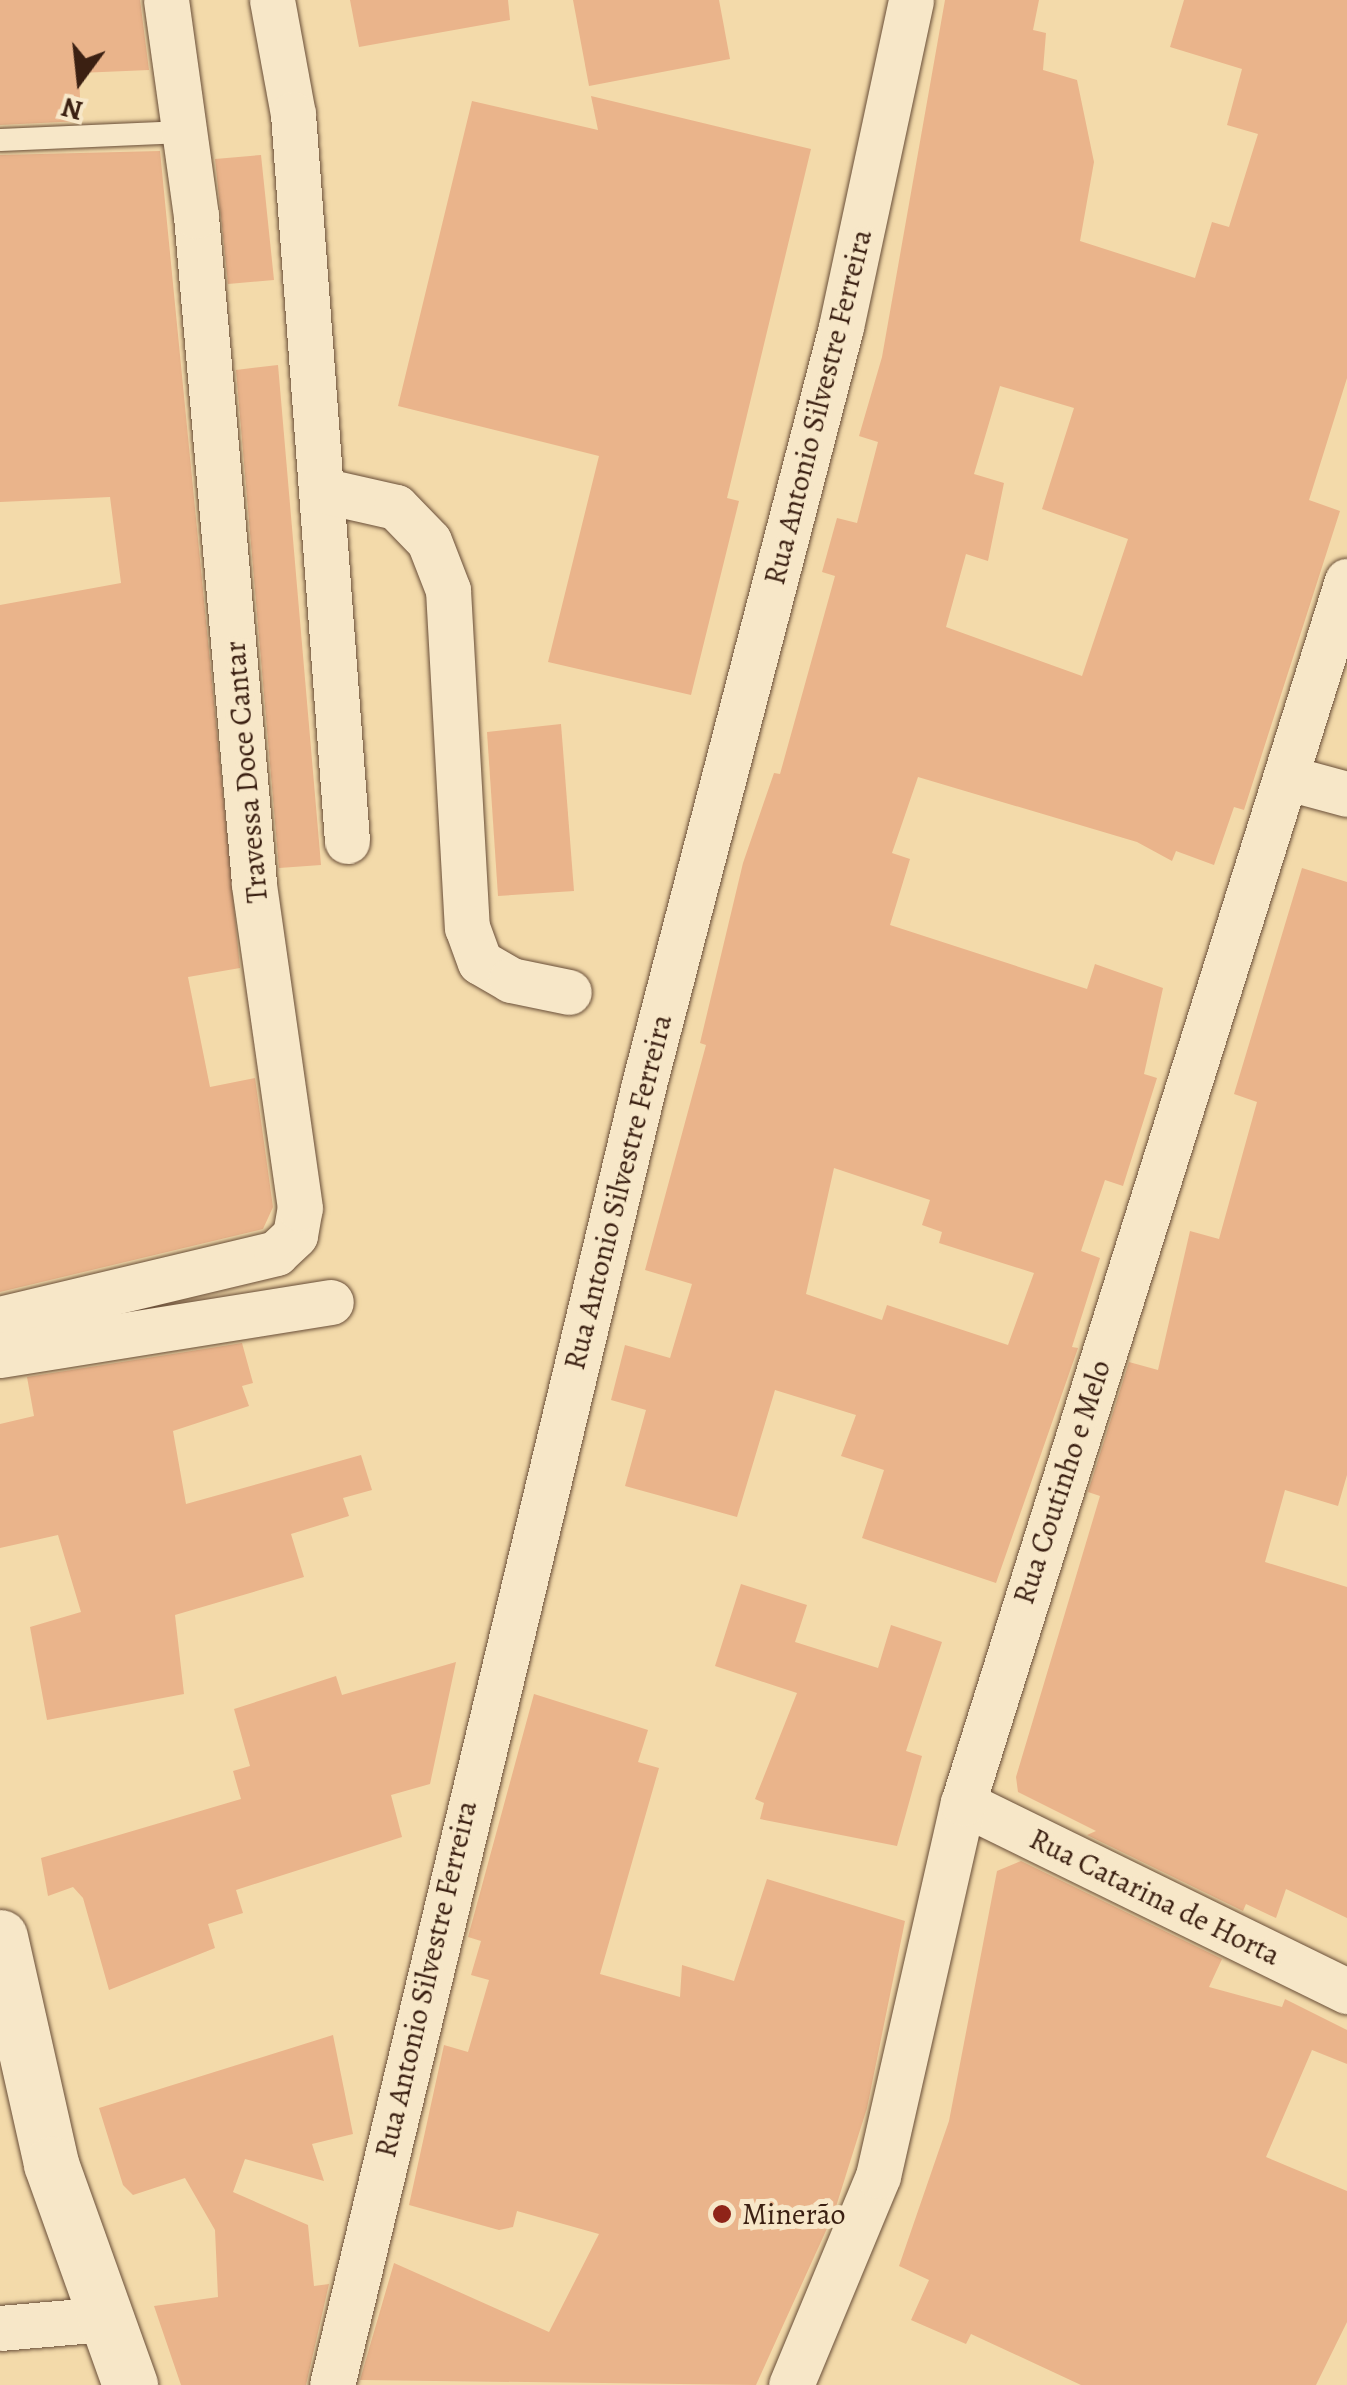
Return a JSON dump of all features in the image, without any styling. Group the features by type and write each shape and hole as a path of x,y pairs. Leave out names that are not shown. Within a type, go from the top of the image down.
{"street":[{"name":"Travessa Doce Cantar","path":"0,1319 276,1252 296,1235 300,1208 254,883 184,132 166,0"},
{"path":"272,0 293,114 347,841"},
{"name":"Rua Antonio Silvestre Ferreira","path":"332,2385 634,1122 841,327 910,0"},
{"path":"321,490 396,507 429,541 448,590 467,927 480,962 511,980 569,992"},
{"name":"Rua Coutinho e Melo","path":"791,2385 878,2176 963,1804 1347,581"},
{"path":"1288,778 1347,794"},
{"path":"0,1355 331,1302"},
{"name":"Rua Catarina de Horta","path":"963,1804 1347,1992"},
{"path":"0,1937 51,2164 130,2385"},
{"path":"0,2328 106,2319"}],"lane":[{"path":"0,140 184,132"}],"building":[{"path":"0,0 140,0 149,70 79,73 81,121 0,125"},
{"path":"350,0 508,0 510,20 359,47"},
{"path":"573,0 719,0 730,59 589,86"},
{"path":"945,0 1039,0 1033,30 1046,33 1043,70 1077,80 1094,162 1080,241 1195,278 1212,222 1229,227 1258,134 1227,125 1242,69 1170,47 1184,0 1347,0 1347,378 1309,500 1340,511 1244,810 1234,807 1214,865 1176,851 1172,861 1137,842 918,777 892,853 910,859 890,925 1087,989 1095,964 1163,988 1144,1074 1157,1078 1123,1186 1105,1180 1081,1251 1100,1258 1072,1347 1078,1348 996,1583 862,1538 884,1470 841,1456 856,1415 775,1390 737,1517 625,1486 646,1410 611,1400 625,1345 670,1358 692,1284 645,1270 706,1045 700,1043 743,863 774,773 780,774 835,576 822,572 837,518 857,523 878,442 859,436 882,357","holes":["1000,386 1074,408 1042,509 1128,539 1082,676 946,627 966,554 988,561 1004,483 974,474","834,1168 930,1200 922,1225 942,1232 939,1243 1034,1273 1008,1345 887,1305 882,1320 806,1294"]},
{"path":"591,96 811,149 727,498 739,501 691,695 548,662 599,456 398,406 472,101 598,130"},
{"path":"160,151 240,968 188,977 210,1087 255,1078 273,1207 263,1229 0,1292 0,605 121,583 110,497 0,502 0,155"},
{"path":"261,155 274,280 228,284 215,159"},
{"path":"278,365 321,865 279,868 236,370"},
{"path":"561,724 574,891 498,896 487,732"},
{"path":"1302,868 1347,882 1347,1475 1338,1506 1285,1490 1265,1562 1347,1587 1347,1918 1286,1889 1276,1918 1246,1904 1243,1911 1087,1835 1096,1831 1018,1792 1016,1777 1100,1496 1088,1492 1129,1362 1158,1370 1190,1231 1219,1239 1257,1102 1234,1094"},
{"path":"242,1343 253,1383 242,1386 249,1406 173,1431 186,1504 361,1455 372,1490 343,1498 349,1516 291,1534 304,1577 175,1615 184,1694 47,1720 30,1627 81,1612 58,1535 0,1548 0,1424 34,1416 27,1377"},
{"path":"741,1584 807,1605 795,1642 878,1668 891,1625 942,1642 906,1751 922,1756 897,1846 760,1819 764,1803 755,1799 797,1693 715,1666"},
{"path":"456,1662 430,1784 391,1795 402,1837 236,1890 243,1913 208,1924 215,1948 109,1990 83,1898 73,1887 48,1896 41,1858 241,1799 233,1771 250,1766 234,1709 336,1676 342,1695"},
{"path":"534,1694 648,1730 638,1762 659,1768 600,1974 680,1997 682,1965 734,1981 767,1879 905,1921 867,2108 834,2213 756,2385 360,2380 394,2263 549,2332 599,2234 517,2211 513,2227 499,2230 409,2205 444,2045 468,2052 489,1980 471,1975 481,1941 468,1937"},
{"path":"1021,1861 1222,1959 1209,1987 1282,2007 1285,1999 1347,2030 1347,2064 1312,2050 1266,2157 1347,2191 1347,2322 1316,2385 1081,2385 971,2334 966,2344 911,2320 929,2280 899,2266 949,2121 997,1871"},
{"path":"333,2035 353,2134 312,2144 324,2181 245,2159 233,2192 308,2225 314,2286 329,2284 306,2385 181,2385 154,2306 218,2297 215,2230 185,2178 133,2195 123,2185 99,2108"}],"place":[{"name":"Minerão","path":"722,2214"}]}
